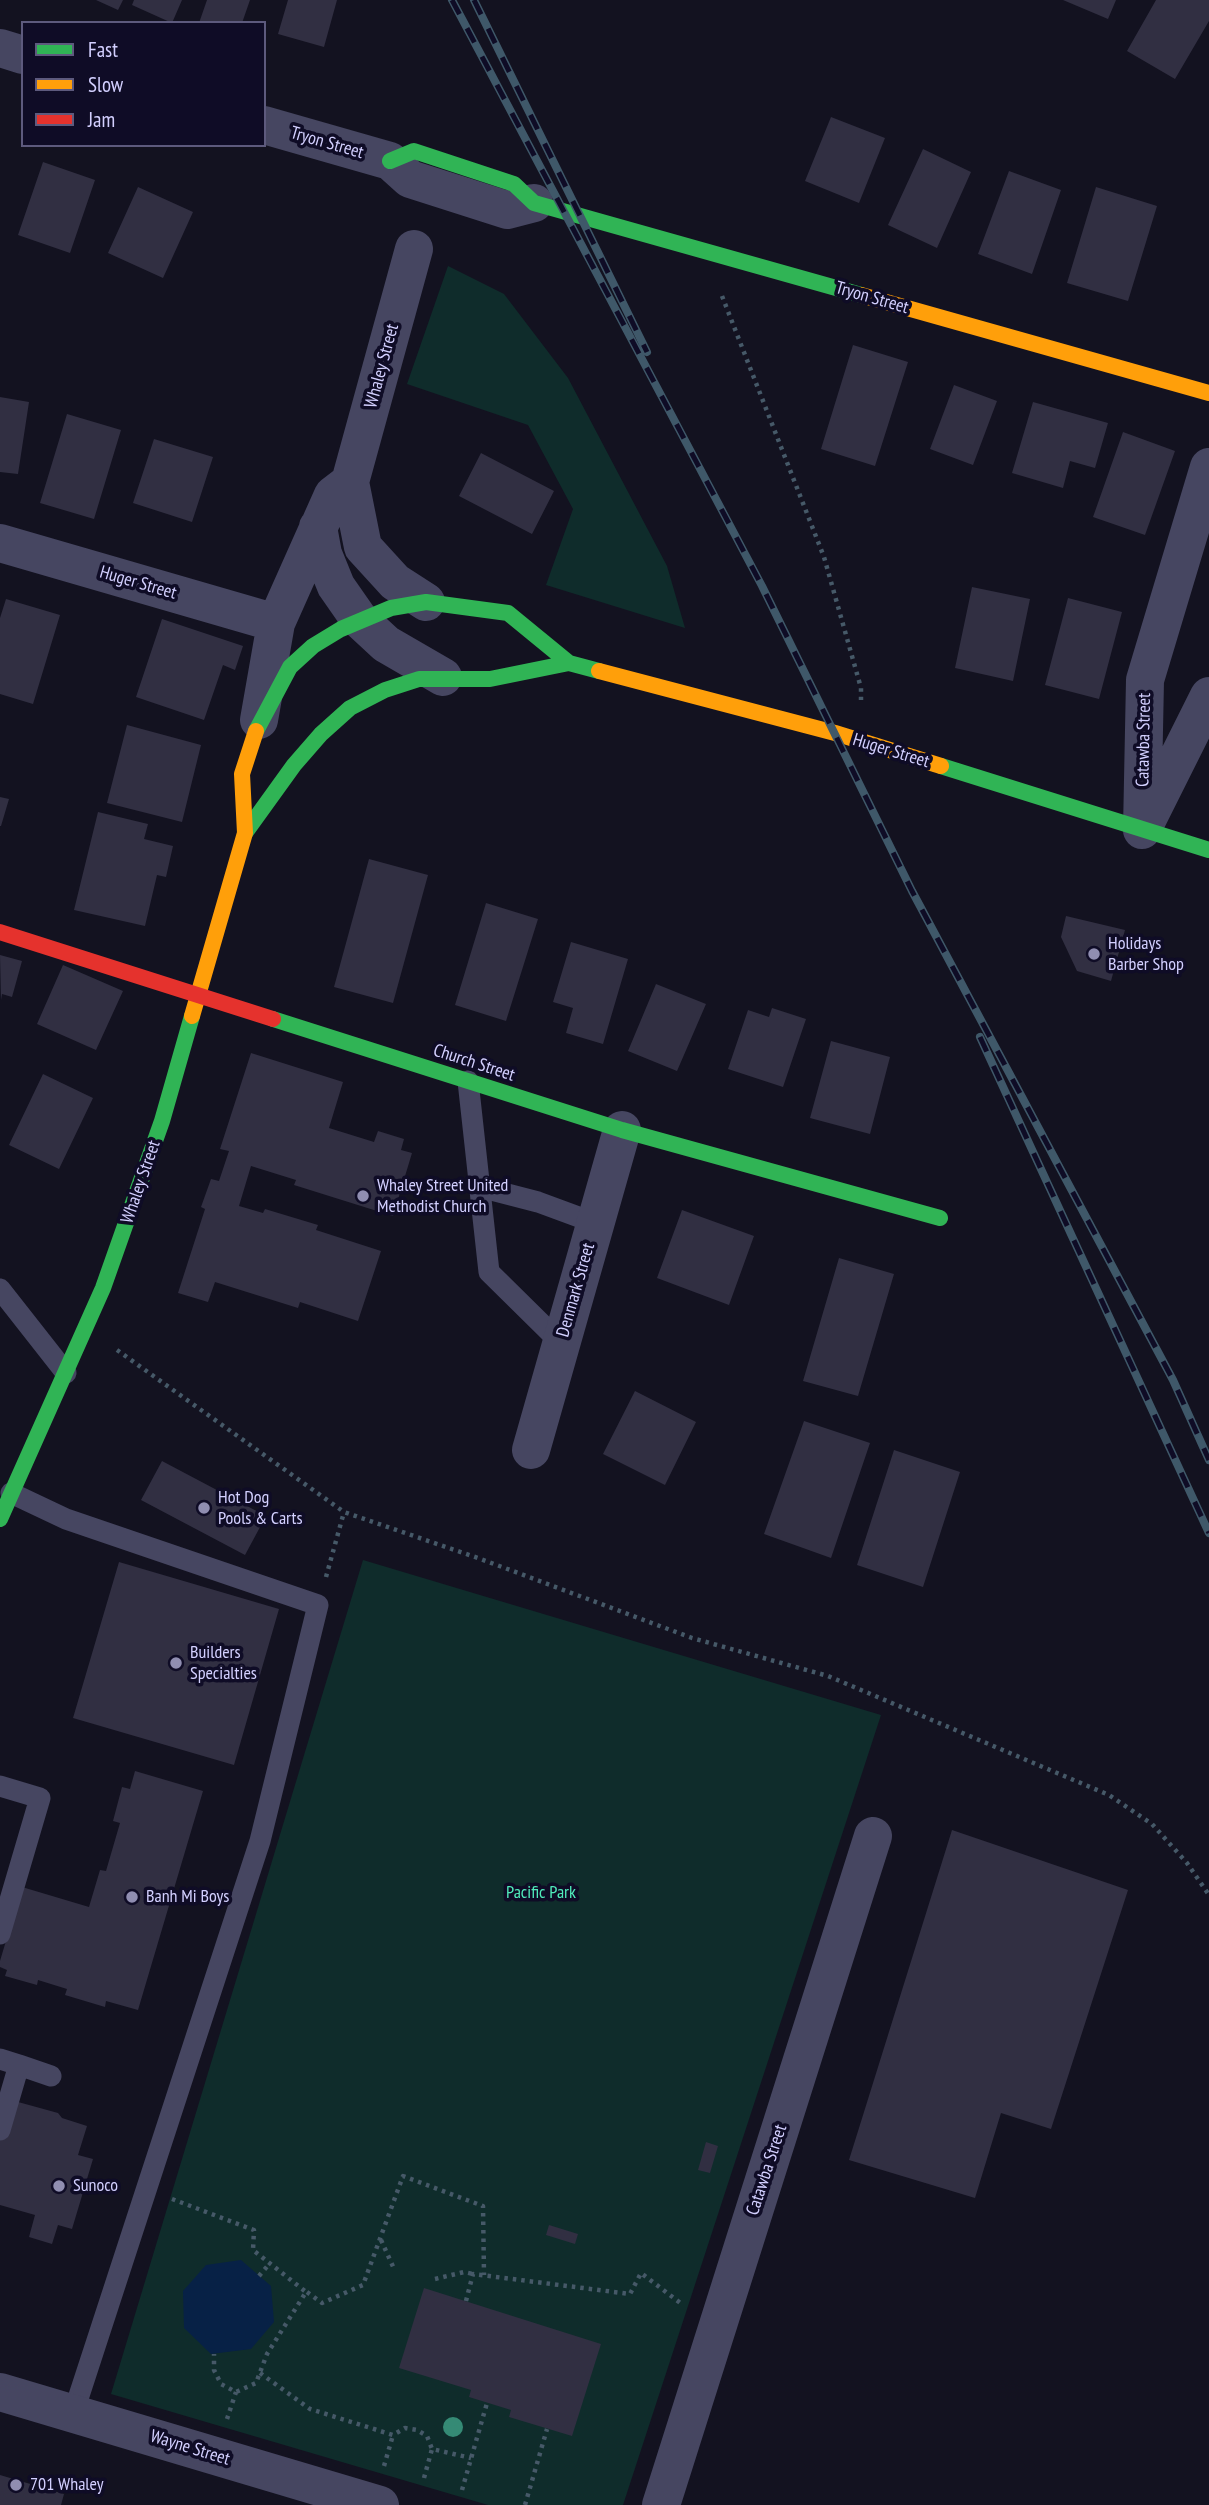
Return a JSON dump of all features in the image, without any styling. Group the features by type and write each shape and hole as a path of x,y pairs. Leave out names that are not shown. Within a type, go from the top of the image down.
{"main road":[{"name":"Tryon Street","path":"534,203 1209,393"},
{"name":"Whaley Street","path":"0,1519 66,1373 134,1205 200,996 245,832 242,774 259,720 290,667 313,646 359,620 391,608 426,602 508,613 569,663"},
{"name":"Huger Street","path":"569,663 862,742 1209,850"},
{"name":"Whaley Street","path":"245,832 294,765 321,734 350,708 385,690 419,679 490,679 569,663"},
{"name":"Church Street","path":"0,932 622,1130 940,1218"}],"street":[{"path":"0,48 21,54"},
{"name":"Tryon Street","path":"266,126 390,161 410,179 507,209 534,203"},
{"name":"Whaley Street","path":"414,249 350,482 363,547 394,582 426,602"},
{"name":"Catawba Street","path":"1142,830 1145,680 1209,467"},
{"name":"Whaley Street","path":"259,720 276,623 332,495 350,482"},
{"name":"Whaley Street","path":"318,527 323,554 336,586 359,620 386,644 443,677"},
{"name":"Huger Street","path":"0,543 276,623"},
{"name":"Catawba Street","path":"1142,830 1209,696"},
{"name":"Denmark Street","path":"531,1450 622,1130"},
{"name":"Catawba Street","path":"661,2505 873,1836"},
{"name":"Wayne Street","path":"0,2392 380,2505"}],"lane":[{"path":"468,1081 489,1272 561,1343"},
{"path":"480,1186 538,1202 596,1223"},
{"path":"0,1289 66,1373"},
{"path":"11,1493 66,1519 318,1605 260,1841 74,2414"},
{"path":"0,1786 40,1798 0,1934"},
{"path":"0,2130 10,2062 51,2076"}],"path":[{"path":"708,252 728,317 824,557 861,688 862,742"},
{"path":"86,1326 344,1512 478,1558 692,1638 828,1676 1109,1795 1152,1824 1187,1863 1209,1895"},
{"path":"318,1605 344,1512"},
{"path":"146,2188 254,2230 253,2250 322,2304 359,2288 403,2175 483,2206 484,2275"},
{"path":"380,2239 395,2271"},
{"path":"259,2276 270,2263"},
{"path":"435,2279 464,2272 629,2294 641,2273 687,2307 721,2316"},
{"path":"466,2301 473,2274"},
{"path":"226,2418 236,2392 256,2383 267,2354 306,2292"},
{"path":"214,2354 214,2370 221,2384 236,2392"},
{"path":"260,2374 310,2409 393,2435"},
{"path":"462,2490 487,2403"},
{"path":"384,2466 393,2435 405,2428 417,2430 427,2436 432,2449 424,2478"},
{"path":"526,2505 547,2429"},
{"path":"432,2449 471,2458"}],"green space":[{"path":"448,266 504,294 568,378 667,566 685,628 546,585 573,509 528,425 407,384"},
{"name":"Pacific Park","path":"363,1560 881,1715 623,2505 488,2505 111,2394"}],"water":[{"path":"241,2260 271,2286 274,2322 251,2349 211,2354 184,2328 183,2291 206,2265"}],"building":[{"path":"96,0 123,0 118,10"},
{"path":"134,0 182,0 173,21 132,5"},
{"path":"207,0 250,0 243,21 200,21"},
{"path":"288,0 337,0 324,47 278,34"},
{"path":"1063,0 1116,0 1108,19"},
{"path":"1156,0 1209,0 1209,21 1175,79 1127,51"},
{"path":"831,117 885,138 859,203 805,181"},
{"path":"923,149 971,172 937,248 888,225"},
{"path":"43,162 95,180 70,253 18,235"},
{"path":"1009,171 1061,190 1032,274 978,254"},
{"path":"138,187 193,212 163,278 108,253"},
{"path":"1096,187 1157,206 1128,301 1067,283"},
{"path":"853,345 908,362 875,466 821,449"},
{"path":"954,385 997,401 973,465 930,449"},
{"path":"0,397 29,402 18,474 0,472"},
{"path":"1033,402 1108,423 1095,468 1070,461 1063,488 1012,473"},
{"path":"67,414 121,430 94,519 40,503"},
{"path":"1123,432 1175,451 1145,535 1093,517"},
{"path":"154,439 213,457 192,522 133,503"},
{"path":"481,453 554,491 532,534 459,496"},
{"path":"972,587 1030,599 1013,681 955,668"},
{"path":"1068,598 1122,612 1099,699 1045,685"},
{"path":"6,599 60,615 33,704 0,694 0,618"},
{"path":"162,619 243,646 235,670 223,665 204,720 136,697"},
{"path":"127,725 201,745 182,822 107,803"},
{"path":"0,797 9,799 1,826 0,826"},
{"path":"98,812 148,824 144,839 173,846 166,877 157,875 145,926 74,910"},
{"path":"369,859 428,875 393,1003 334,987"},
{"path":"486,903 538,919 506,1021 455,1005"},
{"name":"Holidays Barber Shop","path":"1066,916 1125,930 1111,981 1077,971 1061,937"},
{"path":"571,942 628,959 603,1044 566,1033 573,1008 553,1002"},
{"path":"0,955 22,961 12,997 2,994 1,1000"},
{"path":"63,965 123,991 96,1050 37,1024"},
{"path":"656,984 706,1004 677,1071 628,1051"},
{"path":"772,1008 806,1019 783,1087 728,1069 748,1010 769,1017"},
{"path":"831,1041 890,1057 870,1134 810,1118"},
{"name":"Whaley Street United Methodist Church","path":"251,1053 343,1082 329,1128 374,1142 378,1131 404,1139 401,1150 412,1153 393,1216 294,1185 296,1180 251,1166 239,1206 263,1213 265,1209 318,1225 316,1230 381,1251 358,1321 300,1302 298,1308 215,1282 208,1302 178,1293 205,1209 201,1207 211,1179 219,1181 229,1151 220,1149"},
{"path":"43,1074 93,1098 59,1169 9,1145"},
{"path":"682,1210 754,1236 729,1305 657,1278"},
{"path":"839,1258 894,1274 858,1396 803,1381"},
{"path":"635,1391 696,1422 665,1485 603,1454"},
{"path":"804,1421 870,1443 831,1558 764,1534"},
{"path":"894,1450 960,1472 923,1587 857,1565"},
{"name":"Hot Dog Pools & Carts","path":"162,1461 266,1516 245,1555 141,1500"},
{"name":"Builders Specialties","path":"119,1562 279,1609 234,1765 73,1718"},
{"name":"Banh Mi Boys","path":"135,1771 203,1791 138,2010 106,2001 105,2007 65,1995 67,1989 38,1980 37,1985 5,1976 7,1970 0,1967 0,1961 22,1887 89,1907 100,1870 106,1871 120,1823 113,1821 122,1787 130,1789"},
{"path":"952,1830 1128,1890 1051,2129 1001,2113 975,2198 849,2160"},
{"path":"0,2097 58,2113 62,2118 87,2126 78,2155 93,2159 72,2229 58,2225 52,2244 29,2237 35,2215 0,2205"},
{"path":"706,2142 718,2146 710,2173 698,2170"},
{"path":"549,2225 578,2234 575,2244 546,2235"},
{"path":"424,2288 601,2344 572,2436 509,2417 511,2410 469,2397 471,2390 399,2368"},
{"name":"701 Whaley","path":"0,2475 64,2494 61,2505 0,2505"}],"railway":[{"path":"452,0 762,586 912,891 1173,1380 1209,1460"},
{"path":"474,0 647,352"},
{"path":"980,1037 1209,1533"}],"traffic: fast":[{"path":"390,161 414,151 514,184 534,203 861,295"},
{"path":"256,731 290,667 313,646 341,629 391,608 426,602 508,613 569,663 599,671"},
{"path":"245,833 294,765 321,734 350,708 385,690 419,679 490,679 569,663"},
{"path":"941,766 1209,850"},
{"path":"0,1519 103,1288 162,1121 192,1016"},
{"path":"273,1019 622,1130 940,1218"}],"traffic: slow":[{"path":"861,295 1209,393"},
{"path":"599,671 835,733 941,766"},
{"path":"192,1016 245,833 242,774 256,731"}],"traffic: jam":[{"path":"0,932 273,1019"}],"place":[{"name":"Holidays Barber Shop","path":"1094,954"},
{"name":"Whaley Street United Methodist Church","path":"363,1196"},
{"name":"Hot Dog Pools & Carts","path":"204,1508"},
{"name":"Builders Specialties","path":"176,1663"},
{"name":"Banh Mi Boys","path":"132,1897"},
{"name":"Sunoco","path":"59,2186"},
{"name":"701 Whaley","path":"16,2485"}]}
